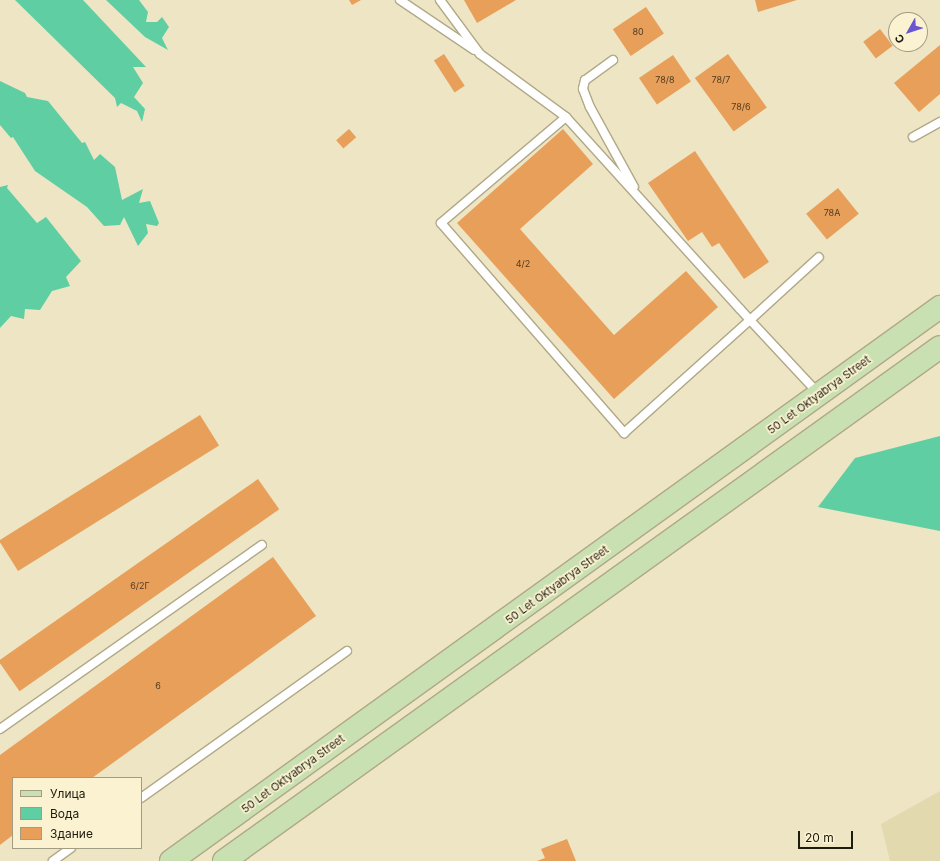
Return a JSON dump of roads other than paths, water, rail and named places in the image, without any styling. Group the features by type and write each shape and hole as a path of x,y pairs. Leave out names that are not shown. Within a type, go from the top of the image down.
{"main road":[{"name":"50 Let Oktyabrya Street","path":"171,861 820,395 940,307"},
{"path":"224,861 940,347"}],"lane":[{"path":"400,0 480,54 566,116 750,320 820,395"},
{"path":"440,0 480,54"},
{"path":"613,60 584,80 583,89 590,107 641,200"},
{"path":"566,116 441,223 624,433 819,257"},
{"path":"913,137 940,122"},
{"path":"0,729 262,546"},
{"path":"142,797 347,651"},
{"path":"53,861 70,849"}],"water":[{"path":"15,0 83,0 146,67 133,67 143,83 134,97 145,109 142,122 137,111 121,103 117,107 115,98"},
{"path":"106,0 139,0 148,12 146,22 157,22 162,17 169,27 162,38 168,50 145,37"},
{"path":"0,81 25,93 27,97 48,101 82,143 85,142 94,160 100,154 115,167 122,200 143,189 139,203 150,201 159,223 157,226 146,224 148,233 138,246 124,217 120,225 104,226 87,207 35,171 13,137 11,138 0,125"},
{"path":"8,185 7,188 37,223 46,217 81,261 66,277 70,286 52,291 40,310 25,309 24,319 11,316 0,328 0,187"},
{"path":"940,436 940,531 818,507 855,458"}]}
